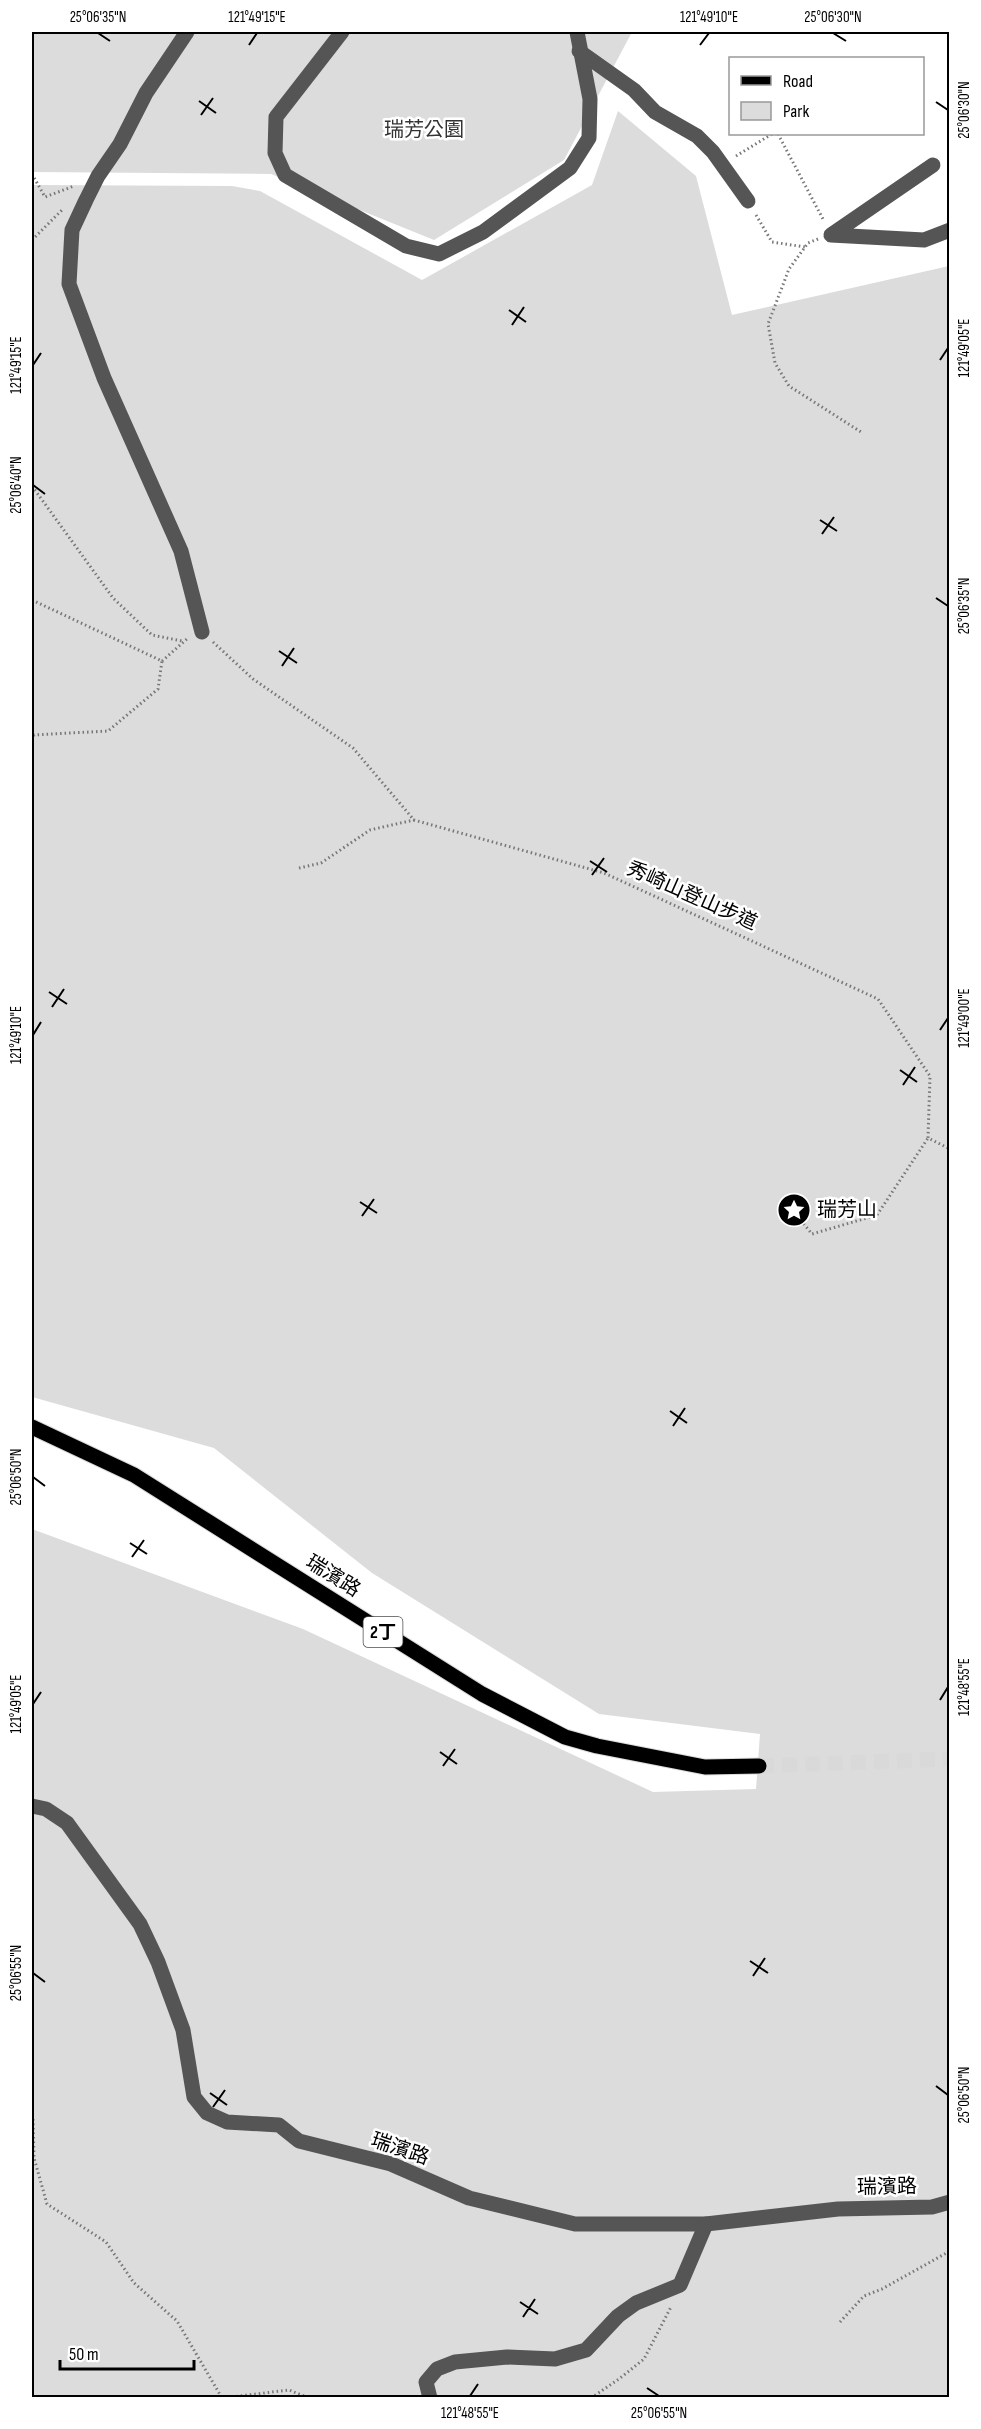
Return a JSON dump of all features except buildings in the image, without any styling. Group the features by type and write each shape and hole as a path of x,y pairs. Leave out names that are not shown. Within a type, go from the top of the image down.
{"main road":[{"name":"瑞濱路","path":"32,1427 134,1475 482,1694 565,1737 705,1767 759,1766"}],"street":[{"path":"187,32 147,93 120,144 98,176 86,200 72,230 69,284 104,378 181,551 202,632"},
{"path":"342,32 276,117 275,153 285,175 406,246 438,254 483,232 570,168 589,138 590,99 577,32"},
{"path":"579,51 634,90 655,112 697,136 748,201"},
{"path":"831,235 933,165"},
{"path":"831,235 924,240 950,230"},
{"name":"瑞濱路","path":"32,1806 46,1809 67,1823 140,1924 158,1962 183,2030 194,2097 207,2114 227,2122 279,2125 299,2141 391,2164 469,2198 575,2224 706,2224 838,2209 932,2206 950,2202"},
{"path":"430,2397 426,2382 437,2369 455,2362 486,2359 555,2359 586,2350 618,2316 636,2303 680,2285 706,2224"}],"path":[{"path":"722,165 770,135"},
{"path":"779,135 831,235 808,243 789,269 768,324 776,363 789,386 861,432"},
{"path":"32,174 45,198 98,176"},
{"path":"32,240 69,204 86,200"},
{"path":"748,201 772,243 805,247"},
{"path":"32,486 113,598 152,634 182,641"},
{"path":"32,600 162,661"},
{"path":"32,740 33,735 108,731 158,688 162,661 182,641 202,632 253,679 353,748 414,820 370,830 321,863 299,868"},
{"name":"秀崎山登山步道","path":"414,820 604,873 878,999 930,1076 928,1138"},
{"path":"795,1221 803,1223 812,1234 877,1215 928,1138 950,1149"},
{"path":"33,2119 34,2158 47,2204 106,2242 134,2283 177,2321 223,2397 289,2390 309,2397"},
{"path":"840,2322 864,2296 882,2289 950,2251"},
{"path":"591,2397 620,2379 644,2359 669,2312 680,2285"}],"green space":[{"name":"瑞芳公園","path":"32,32 632,32 564,160 434,240 271,174 32,172"},
{"path":"618,111 696,176 732,315 949,266 949,2397 32,2397 32,1529 303,1629 653,1792 756,1789 760,1734 599,1714 372,1573 214,1448 32,1397 32,185 232,186 260,191 422,280 592,185"}],"tunnel":[{"path":"759,1766 950,1759"}],"place":[{"name":"瑞芳山","path":"794,1210"}]}
